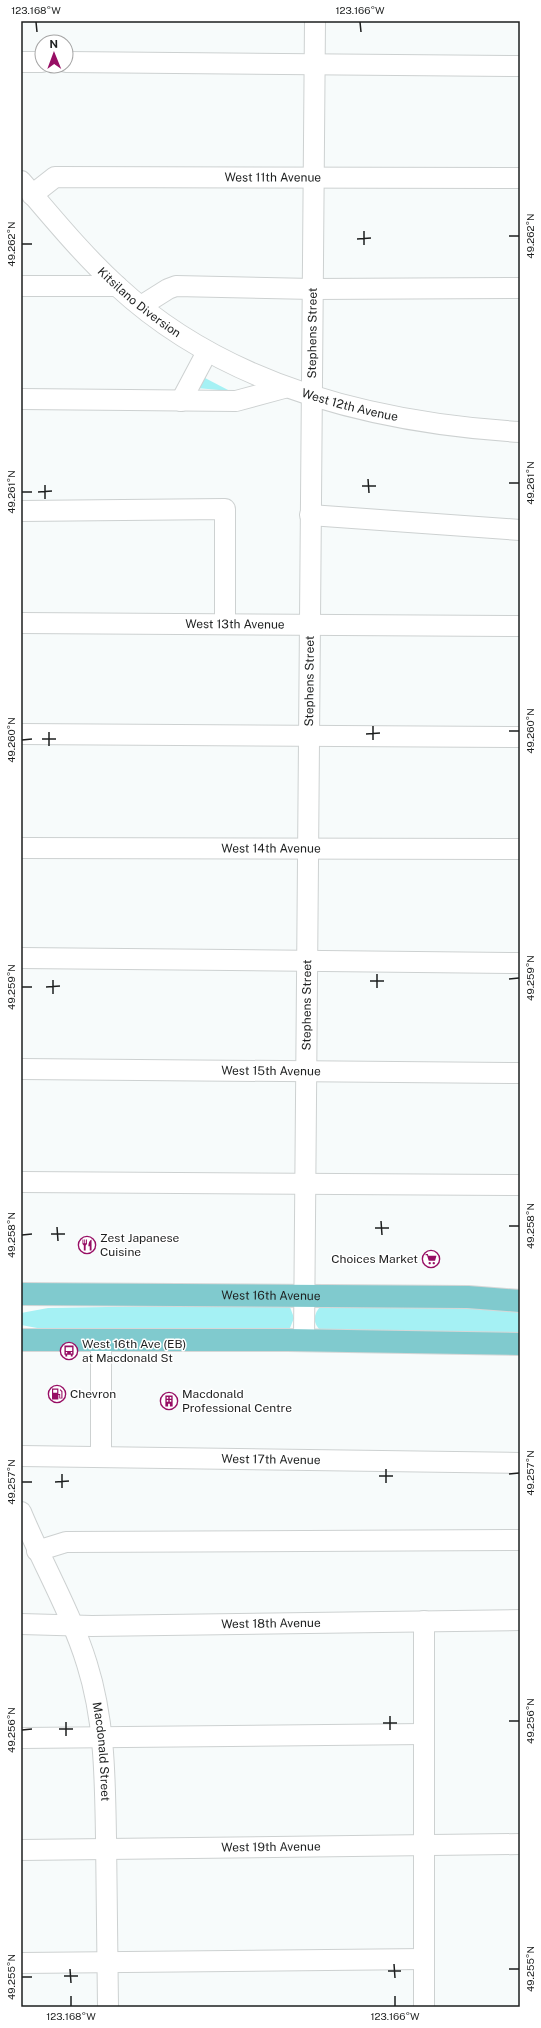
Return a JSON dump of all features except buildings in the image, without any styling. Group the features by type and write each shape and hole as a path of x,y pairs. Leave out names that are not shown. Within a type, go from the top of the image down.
{"main road":[{"name":"West 16th Avenue","path":"21,1294 468,1297 520,1301"},
{"path":"21,1340 304,1340 520,1344"}],"street":[{"name":"Stephens Street","path":"304,1340 304,1184 315,21"},
{"path":"21,62 34,62"},
{"path":"74,62 520,66"},
{"name":"West 11th Avenue","path":"27,188 55,177 520,178"},
{"name":"Kitsilano Diversion","path":"27,188 71,240 117,286 141,306 181,336 207,352 242,370 284,388"},
{"path":"21,286 117,286"},
{"path":"141,306 168,289 176,286 313,289 520,288"},
{"path":"181,401 207,352"},
{"path":"21,399 236,401 284,388"},
{"name":"West 12th Avenue","path":"284,388 404,419 477,429 520,432"},
{"path":"21,511 225,510 226,624"},
{"path":"310,515 520,530"},
{"name":"West 13th Avenue","path":"21,623 520,626"},
{"path":"21,734 520,737"},
{"name":"West 14th Avenue","path":"21,848 307,847 520,849"},
{"path":"21,958 520,963"},
{"name":"West 15th Avenue","path":"21,1069 520,1072"},
{"path":"21,1182 520,1185"},
{"path":"101,1339 101,1457"},
{"name":"West 17th Avenue","path":"21,1456 520,1463"},
{"name":"Macdonald Street","path":"21,1512 37,1551 72,1625 87,1664 102,1738 106,1849 108,2007"},
{"path":"37,1551 66,1542 520,1540"},
{"name":"West 18th Avenue","path":"21,1624 72,1625 520,1620"},
{"path":"424,1621 424,2007"},
{"path":"21,1738 424,1734"},
{"name":"West 19th Avenue","path":"21,1850 520,1844"},
{"path":"21,1963 424,1959"}],"shaded area":[{"path":"205,378 230,391 197,388"},
{"path":"285,1304 290,1307 294,1318 290,1328 286,1331 48,1330 21,1325 21,1313 48,1308"},
{"path":"322,1305 520,1309 520,1334 321,1331 316,1325 315,1315"}],"place":[{"name":"Zest Japanese Cuisine","path":"87,1245"},
{"name":"Choices Market","path":"431,1259"},
{"name":"West 16th Ave (EB) at Macdonald St","path":"69,1351"},
{"name":"Chevron","path":"57,1394"},
{"name":"Macdonald Professional Centre","path":"169,1401"}]}
